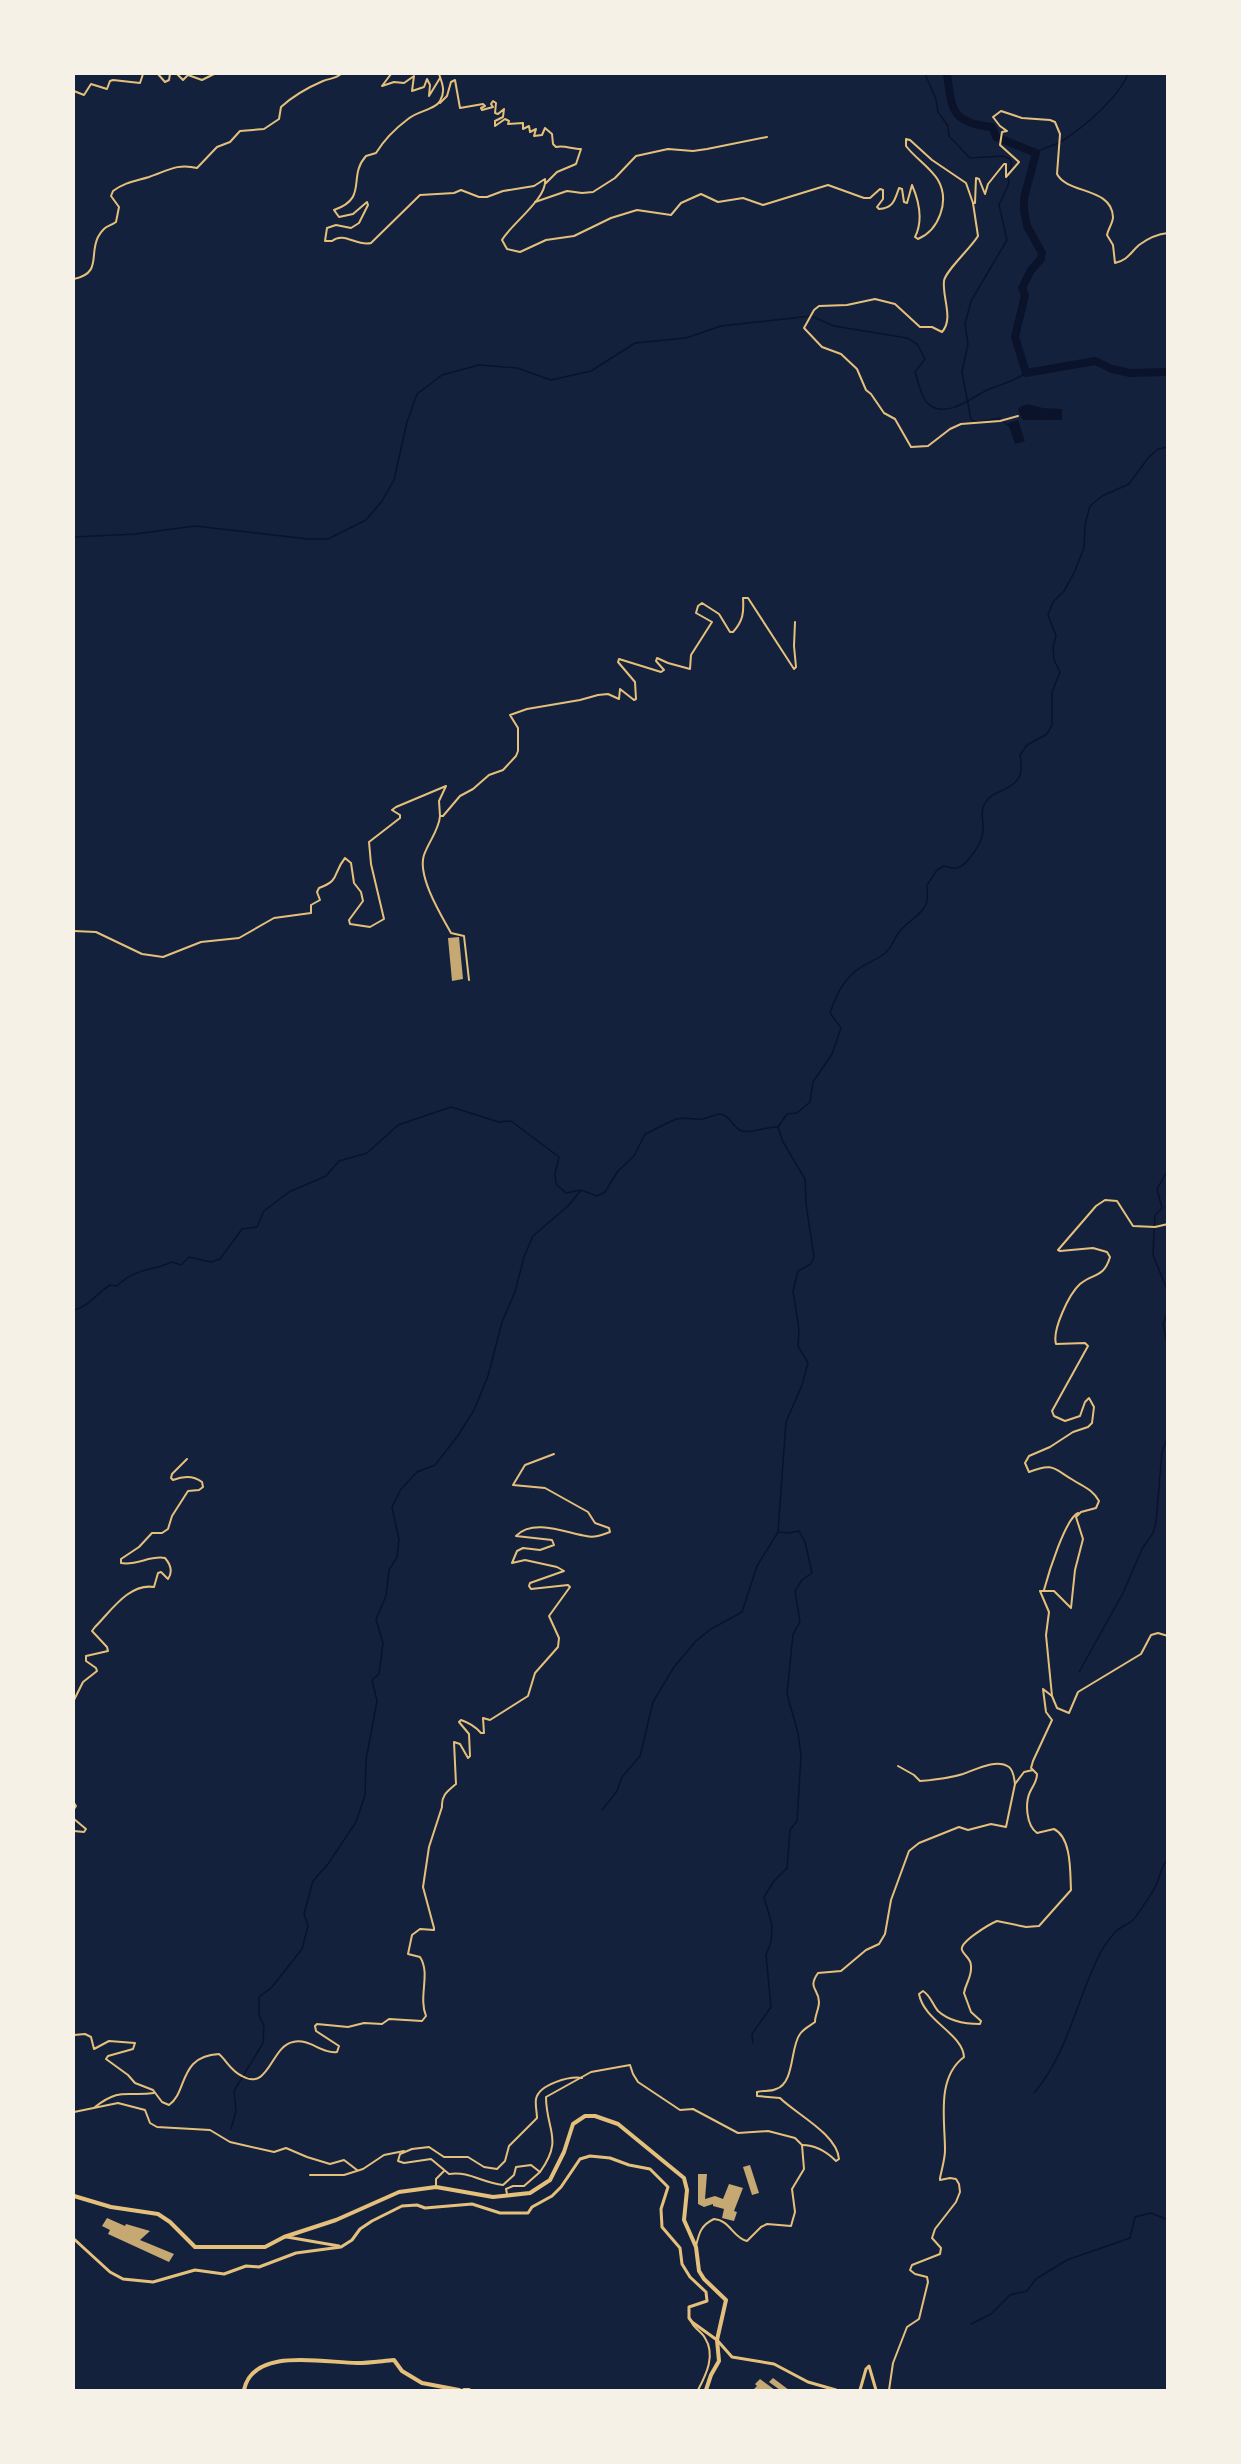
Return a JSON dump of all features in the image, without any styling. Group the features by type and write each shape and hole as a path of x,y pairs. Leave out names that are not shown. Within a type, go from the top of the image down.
{"highway":[{"path":"74,2196 111,2207 158,2214 170,2222 195,2247 266,2247 284,2237 336,2220 399,2192 435,2187 480,2196 508,2197 530,2193 550,2180 564,2152 573,2124 585,2116 595,2116 618,2124 684,2178 687,2190 684,2220 696,2247 699,2271 726,2300 717,2340 719,2361 706,2391"},
{"path":"244,2391 253,2373 265,2365 299,2360 356,2363 394,2360 402,2371 422,2382 459,2391"},
{"path":"464,2391 469,2391"}],"main road":[{"path":"74,2239 110,2271 123,2279 153,2282 195,2270 224,2274 246,2266 259,2267 296,2253 341,2247 352,2240 360,2229 372,2220 402,2206 417,2205 425,2208 472,2204 500,2213 528,2213 532,2206 552,2196 561,2187 580,2159 590,2156 610,2158 650,2169 668,2187 662,2209 663,2227 670,2238 681,2248 682,2264 690,2277 706,2292 707,2301 689,2307 689,2318 717,2340 732,2357 774,2364 808,2382 836,2391"},
{"path":"284,2237 341,2247"},
{"path":"860,2391 866,2368 869,2366 876,2391"}],"street":[{"path":"74,91 84,95 90,84 107,89 110,81 113,80 136,84 140,82 143,74"},
{"path":"158,74 165,82 169,80 170,74"},
{"path":"177,74 183,80 188,75 202,80 214,74"},
{"path":"74,279 84,276 91,270 94,264 96,241 107,225 116,222 119,207 111,196 113,191 134,180 178,166 197,168 217,147 230,142 240,131 268,127 279,119 281,107 297,94 341,74"},
{"path":"391,74 382,86 394,82 404,83 414,76 412,91 424,87 427,79 429,96 440,78"},
{"path":"437,104 444,87 439,74"},
{"path":"546,183 545,178 534,186 503,191 487,197 479,197 461,190 454,193 420,195 371,243 356,243 344,237 325,241 327,228 336,225 355,227 368,206 367,202 364,203 349,216 339,217 335,215 334,210 344,207 356,195 358,169 362,160 376,153 383,142 408,119 437,104 447,96 451,82 455,80 460,108 483,104 485,106 481,108 485,111 493,107 491,104 493,102 496,103 495,113 498,114 504,109 504,113 503,117 495,121 495,126 505,120 509,121 508,124 523,123 523,129 529,126 530,132 536,129 534,136 537,137 542,135 545,128 552,135 553,144 556,147 581,149 576,164 557,172 546,183 535,202 502,240 507,249 520,252 546,240 574,236 611,218 637,210 670,215 681,203 701,194 718,202 743,198 763,205 828,185 864,198 870,198 879,189 883,190 884,194 877,207 879,209 893,204 897,199 899,188 902,189 904,202 908,203 912,185 919,208 919,225 915,237 918,239 923,237 939,220 941,191 937,178 906,146 906,139 966,183 973,203 978,236 947,272 944,279 947,319 942,332 932,327 920,327 895,304 875,299 847,306 819,306 814,310 804,328 822,347 841,354 857,369 866,390 884,413 895,419 911,447 928,446 950,429 961,424 991,422 1018,416"},
{"path":"973,203 975,203 976,178 979,179 985,194 988,184 1004,165 1006,164 1006,177 1019,162 1000,146 1002,132 1007,130 1000,126 993,117 1001,111 1022,118 1055,122 1060,134 1057,174 1064,182 1101,197 1107,203 1113,217 1107,236 1113,245 1115,263 1127,259 1139,245 1149,239 1167,233"},
{"path":"535,202 567,191 593,192 615,178 636,156 668,149 707,149 767,137"},
{"path":"440,816 459,796 473,789 489,775 503,770 516,756 518,728 510,715 527,709 580,700 598,694 608,694 619,699 620,689 634,700 636,699 635,681 618,662 619,659 661,672 664,670 656,661 657,658 690,669 691,656 712,622 696,613 698,606 702,603 719,614 730,632 733,632 742,620 743,598 748,598 794,669 796,667 795,622"},
{"path":"74,931 106,936 117,943 155,957 168,957 187,946 201,942 239,938 274,918 311,913 310,905 320,900 317,892 319,888 330,885 334,881 345,858 351,863 354,883 363,896 362,905 349,920 350,924 370,927 384,919 371,864 369,842 400,818 400,815 392,810 396,807 446,786 439,801 439,824 423,856 423,867 437,909 451,933 464,936 469,980"},
{"path":"1167,1224 1155,1227 1133,1226 1117,1201 1105,1200 1096,1206 1058,1250 1093,1248 1107,1252 1110,1257 1103,1272 1078,1286 1064,1310 1054,1337 1056,1344 1085,1343 1088,1346 1052,1411 1054,1416 1065,1421 1080,1416 1089,1398 1094,1407 1093,1416 1088,1426 1029,1456 1025,1463 1029,1472 1046,1467 1055,1468 1095,1494 1098,1505 1073,1515 1056,1556 1051,1562 1044,1590 1040,1591 1049,1612 1046,1635 1052,1696 1057,1708 1069,1713 1078,1692 1141,1654 1151,1635 1158,1633 1167,1636"},
{"path":"74,2035 85,2034 91,2037 94,2049 109,2041 135,2043 133,2049 108,2056 105,2059 128,2075 135,2083 156,2093 165,2104 172,2104 185,2073 198,2061 213,2054 219,2054 226,2064 248,2079 255,2079 267,2071 276,2053 289,2042 309,2042 325,2050 337,2052 339,2046 316,2031 317,2024 348,2027 364,2023 382,2024 389,2019 422,2020 426,2016 422,2008 424,1965 420,1957 408,1954 412,1935 420,1929 434,1930 435,1928 423,1887 429,1847 442,1802 447,1790 456,1784 454,1742 460,1744 468,1758 470,1756 470,1734 459,1722 461,1720 468,1722 484,1733 483,1718 490,1720 528,1696 535,1672 558,1647 559,1638 549,1616 570,1587 568,1585 531,1589 530,1583 564,1571 557,1567 525,1560 512,1563 517,1551 523,1548 540,1550 555,1545 552,1540 516,1536 525,1531 552,1528 595,1537 610,1532 609,1528 595,1523 588,1512 558,1494 539,1487 513,1485 525,1465 554,1454"},
{"path":"74,1700 83,1682 97,1671 86,1661 86,1656 108,1651 92,1631 94,1627 128,1593 146,1586 154,1587 158,1573 161,1572 168,1579 171,1575 171,1567 165,1558 159,1557 128,1565 121,1563 121,1559 140,1547 153,1533 162,1533 168,1529 172,1516 188,1491 200,1490 202,1487 202,1482 197,1479 185,1476 173,1480 171,1478 172,1474 187,1459"},
{"path":"1044,1590 1054,1591 1071,1608 1075,1570 1083,1545 1076,1522 1076,1517 1081,1512"},
{"path":"1032,1770 1035,1755 1052,1720 1046,1712 1043,1689 1052,1696"},
{"path":"801,2145 817,2147 827,2152 836,2161 839,2159 839,2154 831,2142 809,2120 780,2098 761,2098 757,2096 757,2092 776,2090 780,2086 790,2069 799,2035 815,2022 819,1999 814,1989 815,1977 819,1973 841,1971 866,1950 879,1944 885,1934 895,1887 905,1858 913,1847 959,1827 968,1830 987,1824 1006,1827 1015,1784 1013,1772 1007,1766 976,1768 963,1774 920,1782 914,1774 898,1766"},
{"path":"1015,1784 1024,1772 1032,1770"},
{"path":"889,2391 897,2352 907,2327 919,2319 928,2282 927,2277 910,2270 912,2265 940,2254 941,2248 932,2238 934,2229 956,2202 960,2192 956,2179 940,2180 940,2178 945,2153 943,2130 946,2087 955,2066 964,2057 964,2052 961,2046 934,2020 920,2001 919,1994 923,1991 927,1994 939,2011 951,2018 960,2022 980,2024 981,2021 971,2012 964,1993 971,1978 971,1962 962,1950 962,1945 967,1939 997,1921 1026,1927 1039,1926 1071,1890 1069,1860 1062,1837 1054,1829 1037,1833 1029,1823 1029,1796 1037,1779 1037,1774 1032,1770"},
{"path":"74,1782 74,1787"},
{"path":"74,1803 76,1806 74,1809"},
{"path":"74,1819 86,1828 84,1832 74,1831"},
{"path":"508,2197 506,2189 513,2186 524,2187 540,2172 551,2152 554,2139 546,2115 546,2097 591,2072 628,2064 639,2082 680,2110 693,2109 738,2133 768,2131 781,2133 795,2138 801,2145 804,2169 792,2189 795,2212 791,2226 767,2224 747,2241 742,2240 727,2223 714,2219 705,2223 700,2231 696,2247"},
{"path":"310,2175 344,2175 384,2155 429,2147 444,2157 468,2157 483,2167 497,2169 505,2161 509,2146 537,2118 536,2099 539,2092 554,2083 574,2077 583,2078"},
{"path":"93,2109 109,2096 116,2094 156,2093"},
{"path":"74,2112 118,2103 126,2104 145,2110 150,2123 157,2127 210,2130 230,2142 274,2152 286,2148 330,2164 344,2160 357,2170"},
{"path":"412,2149 400,2154 398,2161 404,2163 432,2159 449,2175 464,2173 485,2182 503,2184 514,2175 516,2167 520,2165 531,2164 540,2172"},
{"path":"435,2187 436,2180 444,2172"},
{"path":"689,2318 706,2338 710,2357 709,2368 699,2391"}],"water":[{"path":"1027,404 1062,409 1062,420 1023,420 1018,410"},
{"path":"1018,420 1025,441 1015,444 1008,423"}],"building":[{"path":"459,937 463,979 452,981 448,938"},
{"path":"750,2165 759,2193 752,2195 743,2167"},
{"path":"698,2174 707,2174 705,2199 715,2196 723,2199 729,2184 743,2188 734,2211 737,2212 734,2221 722,2218 724,2209 713,2206 713,2204 704,2207 698,2204"},
{"path":"107,2218 125,2226 126,2224 150,2231 140,2240 174,2254 169,2262 108,2234 110,2230 102,2226"},
{"path":"773,2378 789,2390 780,2390 769,2382"},
{"path":"760,2379 775,2390 753,2390"}],"waterway":[{"path":"925,74 936,99 938,112 948,126 949,136 970,158 1003,156 1010,159 1012,164 1009,172"},
{"path":"947,74 950,97 961,118 978,125 992,127 996,137 1036,153 1024,198 1024,210 1027,226 1042,253 1041,259 1031,270 1022,288 1025,295 1015,337 1026,373 1095,361 1112,369 1130,373 1168,372"},
{"path":"1036,153 1062,141 1090,120 1117,93 1128,74"},
{"path":"1008,177 1009,183 999,205 1007,240 971,301 965,324 968,344 962,372 971,420 978,422 1000,418 1011,428"},
{"path":"74,537 135,534 195,526 308,539 328,539 366,520 382,501 394,480 407,422 417,394 442,375 479,365 517,368 551,380 591,371 635,343 686,338 721,326 811,316 834,326 907,338 917,344 925,359 915,372 921,391 925,400 931,406 939,409 963,404 985,391 1026,373"},
{"path":"602,1810 617,1791 622,1777 640,1756 653,1702 674,1667 696,1641 711,1629 742,1612 757,1566 778,1532 786,1422 802,1385 808,1363 798,1346 799,1329 793,1291 798,1271 811,1264 814,1257 806,1204 805,1179 783,1142 778,1127 787,1114 797,1113 810,1102 813,1082 832,1054 841,1028 830,1013 842,987 856,970 885,954 900,931 922,911 927,903 927,885 937,870 944,866 958,868 977,849 982,836 983,806 990,797 1015,783 1021,768 1020,755 1027,745 1047,734 1052,725 1052,692 1060,672 1054,660 1053,647 1056,636 1048,615 1053,602 1064,591 1074,573 1084,548 1085,525 1090,506 1102,496 1129,484 1148,458 1158,449 1168,447"},
{"path":"74,1310 84,1306 110,1285 117,1286 137,1273 172,1262 181,1265 189,1257 211,1262 220,1259 242,1229 257,1227 264,1211 289,1192 326,1176 339,1161 367,1153 398,1125 451,1107 499,1122 511,1121 559,1157 555,1174 556,1184 566,1193 581,1190 597,1196 605,1192 618,1171 634,1156 645,1134 674,1120 702,1119 720,1114 742,1131 751,1132 778,1127"},
{"path":"1168,1170 1157,1189 1162,1208 1155,1215 1153,1255 1168,1292"},
{"path":"231,2129 236,2111 234,2091 263,2043 264,2026 259,2015 259,1997 272,1987 302,1949 308,1926 304,1914 313,1881 328,1864 356,1822 365,1795 366,1760 377,1701 372,1680 379,1674 383,1643 376,1619 386,1596 389,1570 397,1557 399,1540 392,1507 401,1489 417,1472 435,1465 474,1410 488,1376 502,1322 515,1292 524,1257 533,1236 568,1206 581,1190"},
{"path":"1168,1311 1163,1324 1168,1349"},
{"path":"1079,1672 1123,1593 1142,1549 1153,1533 1162,1452 1168,1435"},
{"path":"753,2043 752,2034 771,2007 766,1955 771,1942 772,1925 764,1897 774,1881 787,1868 790,1830 797,1821 801,1756 798,1733 787,1694 793,1634 800,1622 795,1591 802,1580 812,1573 805,1542 799,1531 779,1532"},
{"path":"1034,2093 1063,2046 1100,1954 1116,1931 1135,1918 1153,1891 1162,1867 1168,1859"},
{"path":"971,2324 991,2314 1010,2295 1027,2291 1036,2279 1067,2260 1130,2238 1135,2217 1151,2213 1168,2220"}]}
